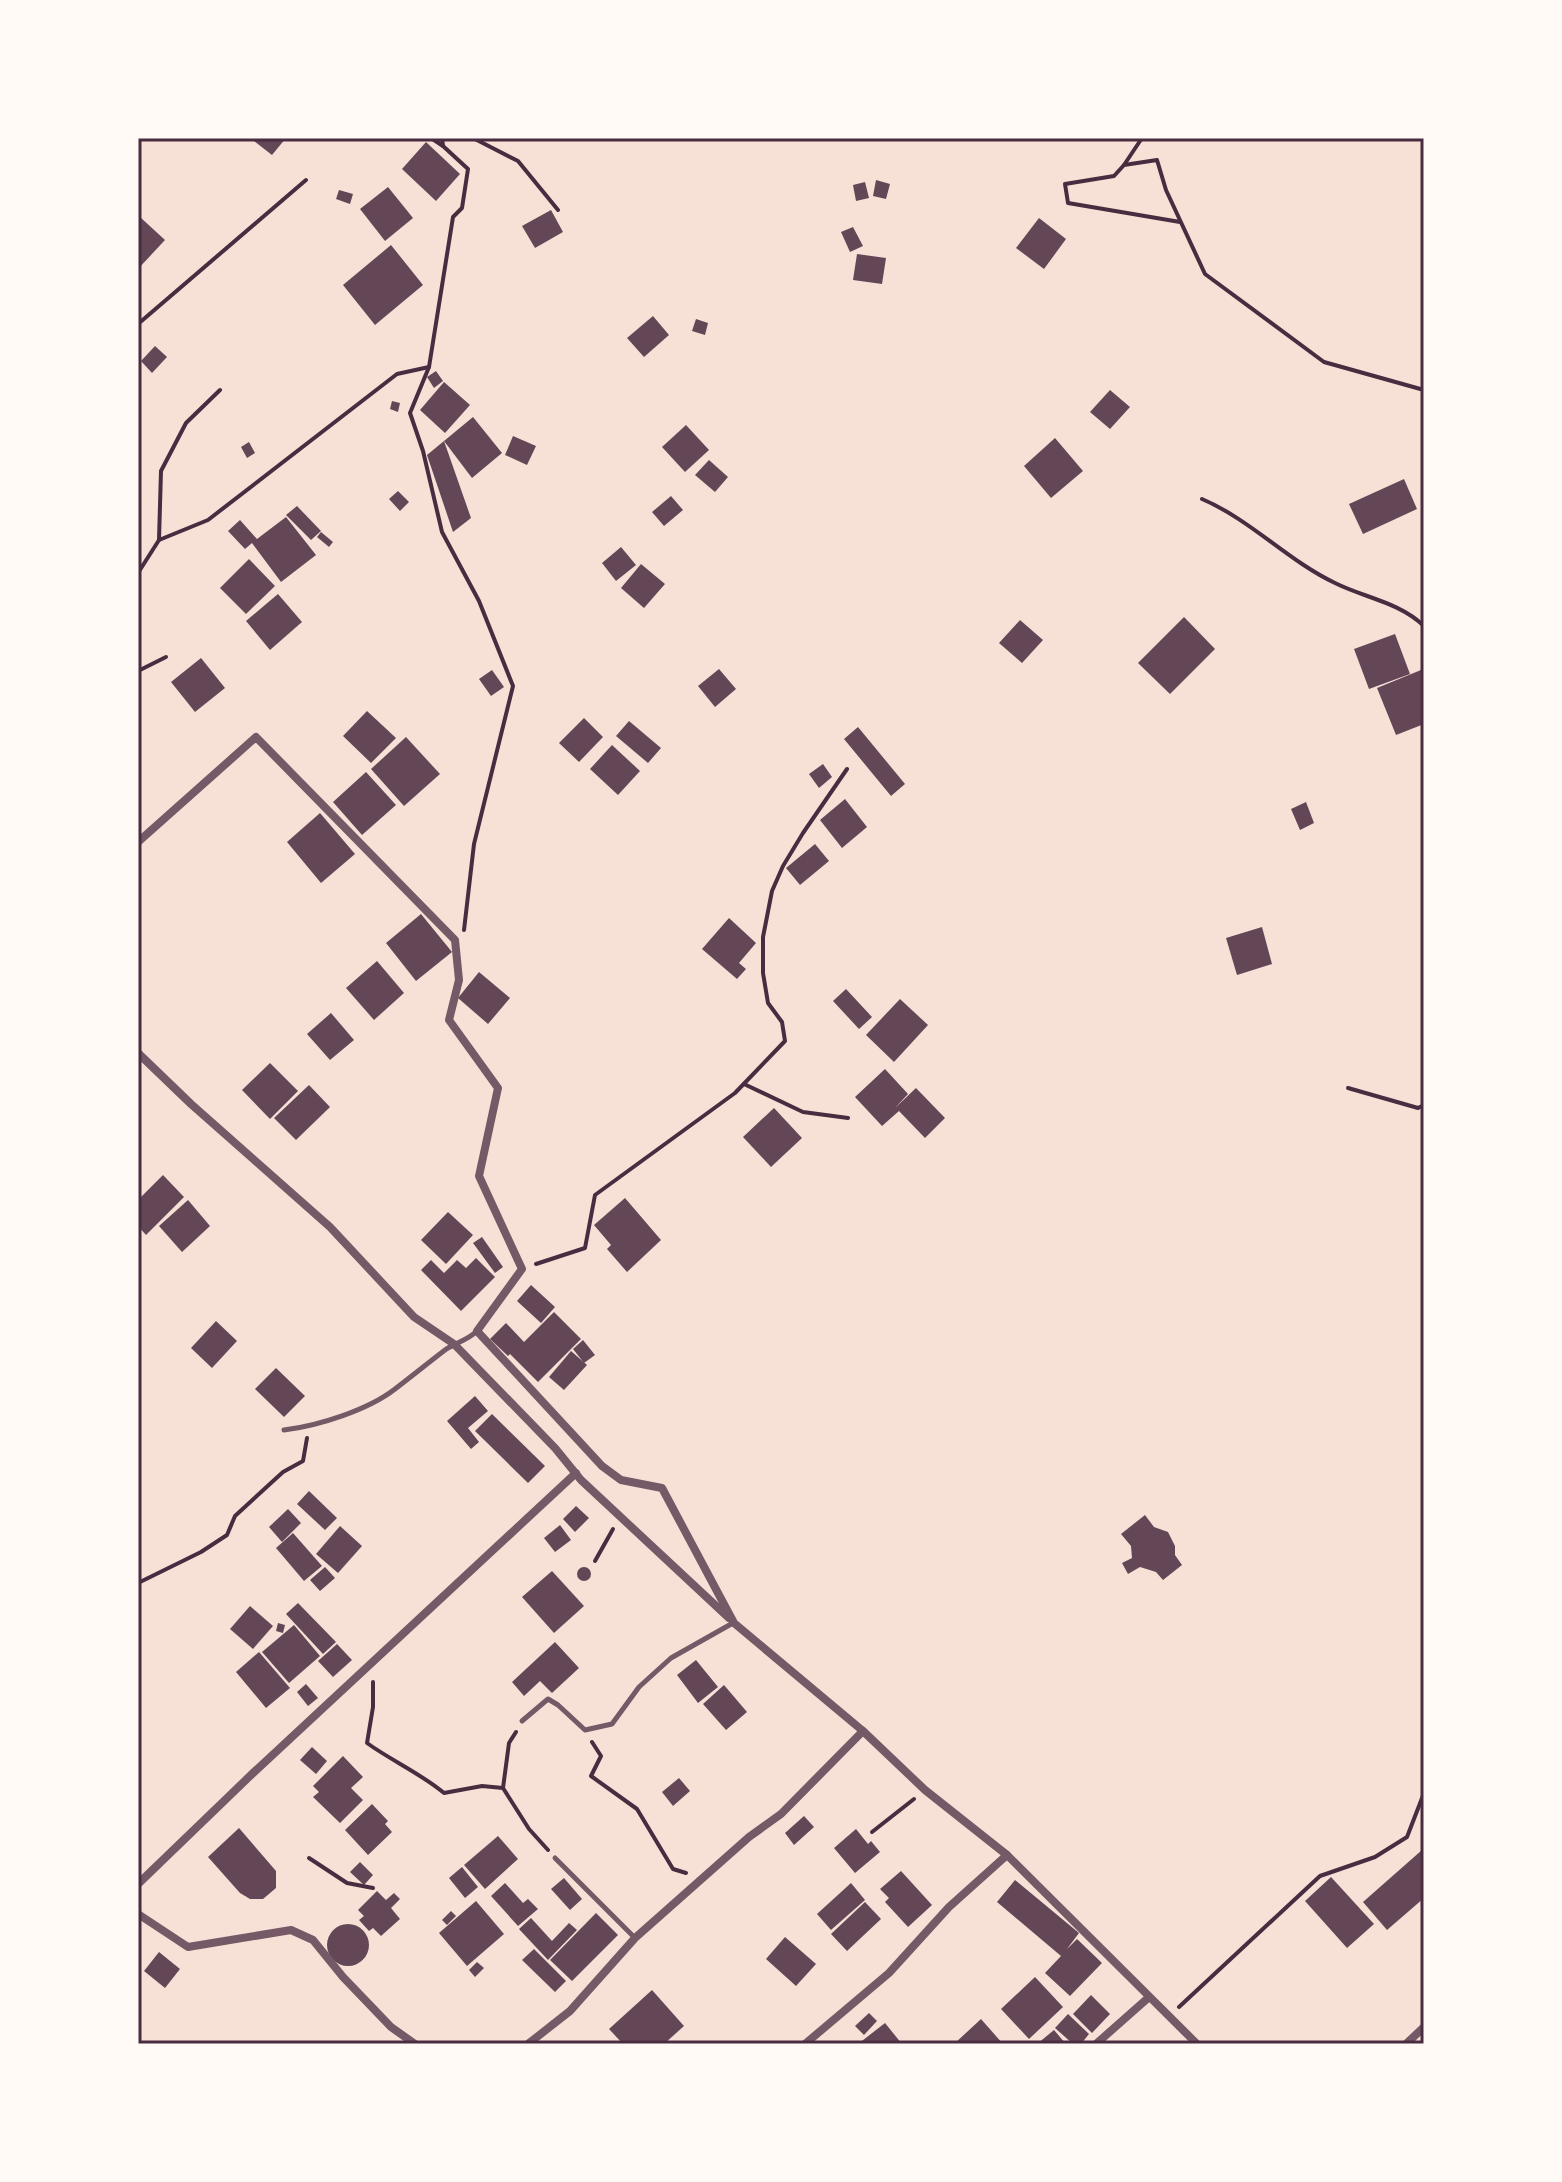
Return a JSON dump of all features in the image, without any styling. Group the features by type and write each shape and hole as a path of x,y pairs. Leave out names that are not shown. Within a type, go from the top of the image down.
{"street":[{"path":"138,842 256,737 455,940 459,980 449,1020 498,1088 479,1176 522,1269 477,1331 602,1466 621,1480 662,1488 734,1623"},
{"path":"138,1053 330,1227 414,1317 454,1344 576,1473 734,1623 863,1731 925,1790 1007,1855 1197,2044"},
{"path":"138,1884 576,1473"},
{"path":"528,2044 570,2011 635,1938 749,1837 781,1814 863,1731"},
{"path":"805,2044 889,1973 949,1907 1007,1855"},
{"path":"138,1914 188,1947 291,1930 313,1940 391,2027 415,2044"},
{"path":"1096,2044 1148,1998"},
{"path":"1406,2044 1424,2027"}],"lane":[{"path":"284,1430 332,1420 393,1391 454,1344 477,1331"},
{"path":"522,1721 548,1699 585,1730 612,1724 639,1687 671,1658 734,1623"},
{"path":"555,1858 635,1938"}],"path":[{"path":"431,138 468,169 462,208 453,217 429,367 410,413 423,451 442,532 479,601 513,686 474,844 464,935"},
{"path":"442,138 443,146"},
{"path":"473,138 518,161 558,210"},
{"path":"1142,138 1114,176 1065,184 1068,203 1180,222"},
{"path":"1124,165 1157,160 1166,190 1205,274 1324,362 1424,390"},
{"path":"138,324 306,180"},
{"path":"159,540 208,520 397,374 429,367"},
{"path":"138,573 159,540 161,471 186,423 220,390"},
{"path":"1202,499 1229,511 1334,583 1409,611 1424,626"},
{"path":"138,671 166,657"},
{"path":"522,1269 585,1248 595,1195 744,1084 785,1041 782,1022 768,1003 763,973 763,937 772,891 783,866 847,769"},
{"path":"744,1084 803,1112 848,1118"},
{"path":"1348,1088 1418,1108 1424,1105"},
{"path":"138,1583 201,1552 227,1535 235,1516 283,1472 303,1461 309,1427"},
{"path":"374,1662 373,1707 367,1743 422,1774 444,1793 482,1786 503,1788"},
{"path":"522,1721 509,1743 503,1788 529,1829 555,1858"},
{"path":"585,1730 601,1756 591,1776 637,1809 673,1869 703,1878"},
{"path":"872,1832 925,1790"},
{"path":"1168,2017 1320,1876 1375,1857 1407,1837 1424,1793"},
{"path":"309,1858 347,1883 373,1888"}],"building":[{"path":"250,138 286,138 272,155"},
{"path":"426,142 460,174 436,201 402,169"},
{"path":"876,180 890,184 886,199 873,196"},
{"path":"865,182 869,198 856,201 853,185"},
{"path":"388,187 413,218 385,241 360,209"},
{"path":"339,190 353,194 350,204 336,199"},
{"path":"551,210 563,232 535,248 522,226"},
{"path":"140,217 165,240 138,269 138,219"},
{"path":"1039,218 1066,239 1044,269 1016,248"},
{"path":"853,227 863,246 850,252 841,232"},
{"path":"391,245 423,285 375,325 343,285"},
{"path":"857,254 886,258 882,284 853,280"},
{"path":"653,316 669,335 644,357 627,338"},
{"path":"696,319 708,323 705,335 692,331"},
{"path":"155,346 167,357 152,373 141,361"},
{"path":"436,371 443,381 434,388 427,377"},
{"path":"444,382 470,405 445,433 420,410"},
{"path":"1110,390 1130,407 1110,429 1090,412"},
{"path":"392,401 400,403 398,412 390,409"},
{"path":"473,417 502,453 472,478 444,441"},
{"path":"686,425 709,450 685,472 662,447"},
{"path":"513,436 536,446 527,465 505,455"},
{"path":"1055,438 1083,471 1051,498 1024,466"},
{"path":"444,441 471,518 453,532 427,455"},
{"path":"249,442 255,453 247,458 241,447"},
{"path":"709,460 728,477 715,492 695,475"},
{"path":"1404,479 1417,509 1363,534 1349,504"},
{"path":"398,491 409,502 400,511 389,499"},
{"path":"671,496 683,510 664,526 652,512"},
{"path":"297,506 321,531 311,540 286,515"},
{"path":"286,517 316,555 281,582 252,543 245,549 228,531 240,520 257,539"},
{"path":"321,532 333,542 329,547 317,537"},
{"path":"621,547 636,565 616,581 602,563"},
{"path":"249,559 275,586 246,614 220,588"},
{"path":"641,564 665,584 644,608 621,588"},
{"path":"278,594 302,622 270,650 246,621"},
{"path":"1184,617 1215,649 1170,694 1138,663"},
{"path":"1020,620 1043,640 1022,663 999,643"},
{"path":"1395,634 1410,674 1369,689 1354,649"},
{"path":"201,658 225,688 195,712 171,682"},
{"path":"719,669 736,689 715,707 698,686"},
{"path":"492,670 504,687 491,696 479,679"},
{"path":"1421,670 1424,678 1424,724 1396,735 1377,688"},
{"path":"367,711 396,738 371,763 343,736"},
{"path":"584,718 603,737 579,762 559,743"},
{"path":"629,721 661,748 648,763 616,736"},
{"path":"858,727 905,784 891,796 844,739"},
{"path":"406,737 440,774 404,806 371,769"},
{"path":"612,745 640,771 618,795 590,769"},
{"path":"823,764 832,777 819,788 809,774"},
{"path":"366,772 396,805 362,835 333,802"},
{"path":"845,799 867,827 842,848 820,820"},
{"path":"1306,802 1314,823 1300,830 1291,809"},
{"path":"320,813 355,854 321,883 287,842"},
{"path":"815,844 829,861 800,885 786,868"},
{"path":"421,914 452,952 416,981 386,943"},
{"path":"729,918 756,943 739,963 746,969 737,979 702,949"},
{"path":"1262,927 1272,964 1237,975 1226,938"},
{"path":"377,961 404,993 374,1020 346,988"},
{"path":"479,972 510,998 488,1024 458,998"},
{"path":"846,989 872,1017 859,1029 833,1001"},
{"path":"900,999 928,1025 894,1062 866,1035"},
{"path":"331,1013 354,1040 330,1060 307,1034"},
{"path":"270,1063 298,1091 270,1119 242,1090"},
{"path":"885,1069 908,1094 895,1108 916,1088 945,1118 925,1138 899,1111 882,1126 855,1097"},
{"path":"309,1085 330,1107 296,1140 274,1118"},
{"path":"774,1108 802,1138 771,1167 743,1137"},
{"path":"163,1175 184,1197 146,1235 138,1226 138,1200"},
{"path":"625,1198 661,1240 627,1272 607,1249 611,1245 594,1225"},
{"path":"188,1200 210,1226 182,1252 159,1226"},
{"path":"448,1212 473,1235 446,1264 421,1240"},
{"path":"482,1237 503,1267 495,1273 473,1243"},
{"path":"476,1258 495,1277 461,1311 421,1270 431,1260 444,1273 457,1260 466,1268"},
{"path":"531,1285 555,1307 541,1323 517,1301"},
{"path":"554,1312 581,1339 538,1382 490,1339 506,1323 524,1342"},
{"path":"216,1321 237,1341 212,1368 191,1348"},
{"path":"583,1340 595,1355 584,1363 573,1349"},
{"path":"571,1351 587,1365 564,1390 549,1377"},
{"path":"276,1368 305,1396 284,1417 255,1389"},
{"path":"475,1396 488,1411 468,1428 479,1442 471,1449 447,1421"},
{"path":"492,1414 545,1466 528,1483 475,1431"},
{"path":"309,1491 337,1518 325,1530 297,1504"},
{"path":"576,1506 589,1518 575,1532 563,1519"},
{"path":"288,1509 301,1523 282,1542 269,1527"},
{"path":"1145,1515 1154,1527 1168,1532 1175,1546 1175,1555 1182,1565 1163,1580 1156,1572 1140,1567 1128,1574 1122,1563 1132,1558 1131,1546 1121,1534"},
{"path":"560,1525 571,1540 555,1552 544,1538"},
{"path":"340,1526 362,1546 338,1573 316,1554"},
{"path":"293,1533 322,1566 304,1581 276,1548"},
{"path":"325,1567 335,1578 320,1591 310,1580"},
{"path":"584,1567 591,1574 584,1581 577,1574"},
{"path":"552,1571 584,1606 554,1633 522,1597"},
{"path":"298,1603 336,1642 323,1654 286,1614"},
{"path":"250,1606 273,1626 253,1649 230,1629"},
{"path":"278,1623 285,1625 283,1633 276,1631"},
{"path":"294,1625 320,1656 289,1683 262,1652"},
{"path":"555,1642 579,1668 552,1693 540,1681 524,1696 512,1682"},
{"path":"337,1644 352,1660 333,1677 318,1661"},
{"path":"259,1652 290,1688 266,1708 236,1672"},
{"path":"696,1660 718,1687 698,1703 677,1675"},
{"path":"306,1684 318,1698 308,1706 297,1692"},
{"path":"724,1685 747,1712 726,1730 703,1704"},
{"path":"312,1747 327,1761 316,1774 300,1760"},
{"path":"343,1756 363,1777 351,1788 363,1800 340,1823 313,1797 319,1792 313,1786"},
{"path":"679,1778 690,1791 673,1806 662,1792"},
{"path":"372,1804 388,1821 385,1824 392,1832 368,1855 345,1830"},
{"path":"804,1816 814,1827 794,1845 785,1833"},
{"path":"239,1828 276,1871 276,1888 263,1899 250,1899 240,1893 208,1857"},
{"path":"856,1829 868,1844 871,1841 880,1852 855,1873 834,1848"},
{"path":"498,1836 518,1859 485,1889 464,1865"},
{"path":"1422,1850 1424,1898 1387,1930 1363,1902"},
{"path":"360,1862 373,1875 364,1885 350,1872"},
{"path":"462,1867 478,1887 465,1898 449,1878"},
{"path":"901,1871 932,1905 908,1927 885,1902 889,1898 880,1889"},
{"path":"1331,1877 1374,1924 1347,1948 1305,1901"},
{"path":"564,1878 582,1899 570,1910 551,1889"},
{"path":"1015,1880 1079,1933 1067,1949 1077,1939 1102,1963 1070,1996 1045,1973 1061,1956 997,1902"},
{"path":"505,1883 523,1903 528,1899 538,1909 518,1926 491,1896"},
{"path":"851,1883 865,1900 831,1930 817,1914"},
{"path":"377,1891 386,1900 394,1893 400,1899 391,1908 400,1919 381,1936 373,1928 369,1931 359,1920 364,1916 358,1910"},
{"path":"476,1901 504,1934 467,1966 439,1933"},
{"path":"865,1902 881,1919 847,1951 831,1934"},
{"path":"451,1911 456,1916 447,1925 442,1920"},
{"path":"596,1913 618,1935 572,1981 550,1960"},
{"path":"531,1918 552,1941 569,1923 577,1930 548,1960 519,1929"},
{"path":"348,1924 363,1930 369,1945 363,1960 348,1966 333,1960 327,1945 333,1930"},
{"path":"785,1937 816,1964 796,1986 766,1959"},
{"path":"534,1949 566,1981 555,1992 522,1960"},
{"path":"159,1952 180,1969 165,1988 144,1971"},
{"path":"477,1962 484,1968 475,1977 469,1970"},
{"path":"1035,1977 1063,2007 1029,2039 1001,2009"},
{"path":"652,1990 684,2026 664,2044 623,2044 609,2029"},
{"path":"1091,1995 1110,2014 1092,2033 1073,2014"},
{"path":"869,2013 877,2021 864,2035 855,2026"},
{"path":"1068,2014 1089,2034 1081,2044 1073,2044 1055,2028"},
{"path":"981,2019 1003,2044 954,2044"},
{"path":"885,2023 902,2044 858,2044"},
{"path":"1054,2030 1066,2044 1037,2044"}]}
